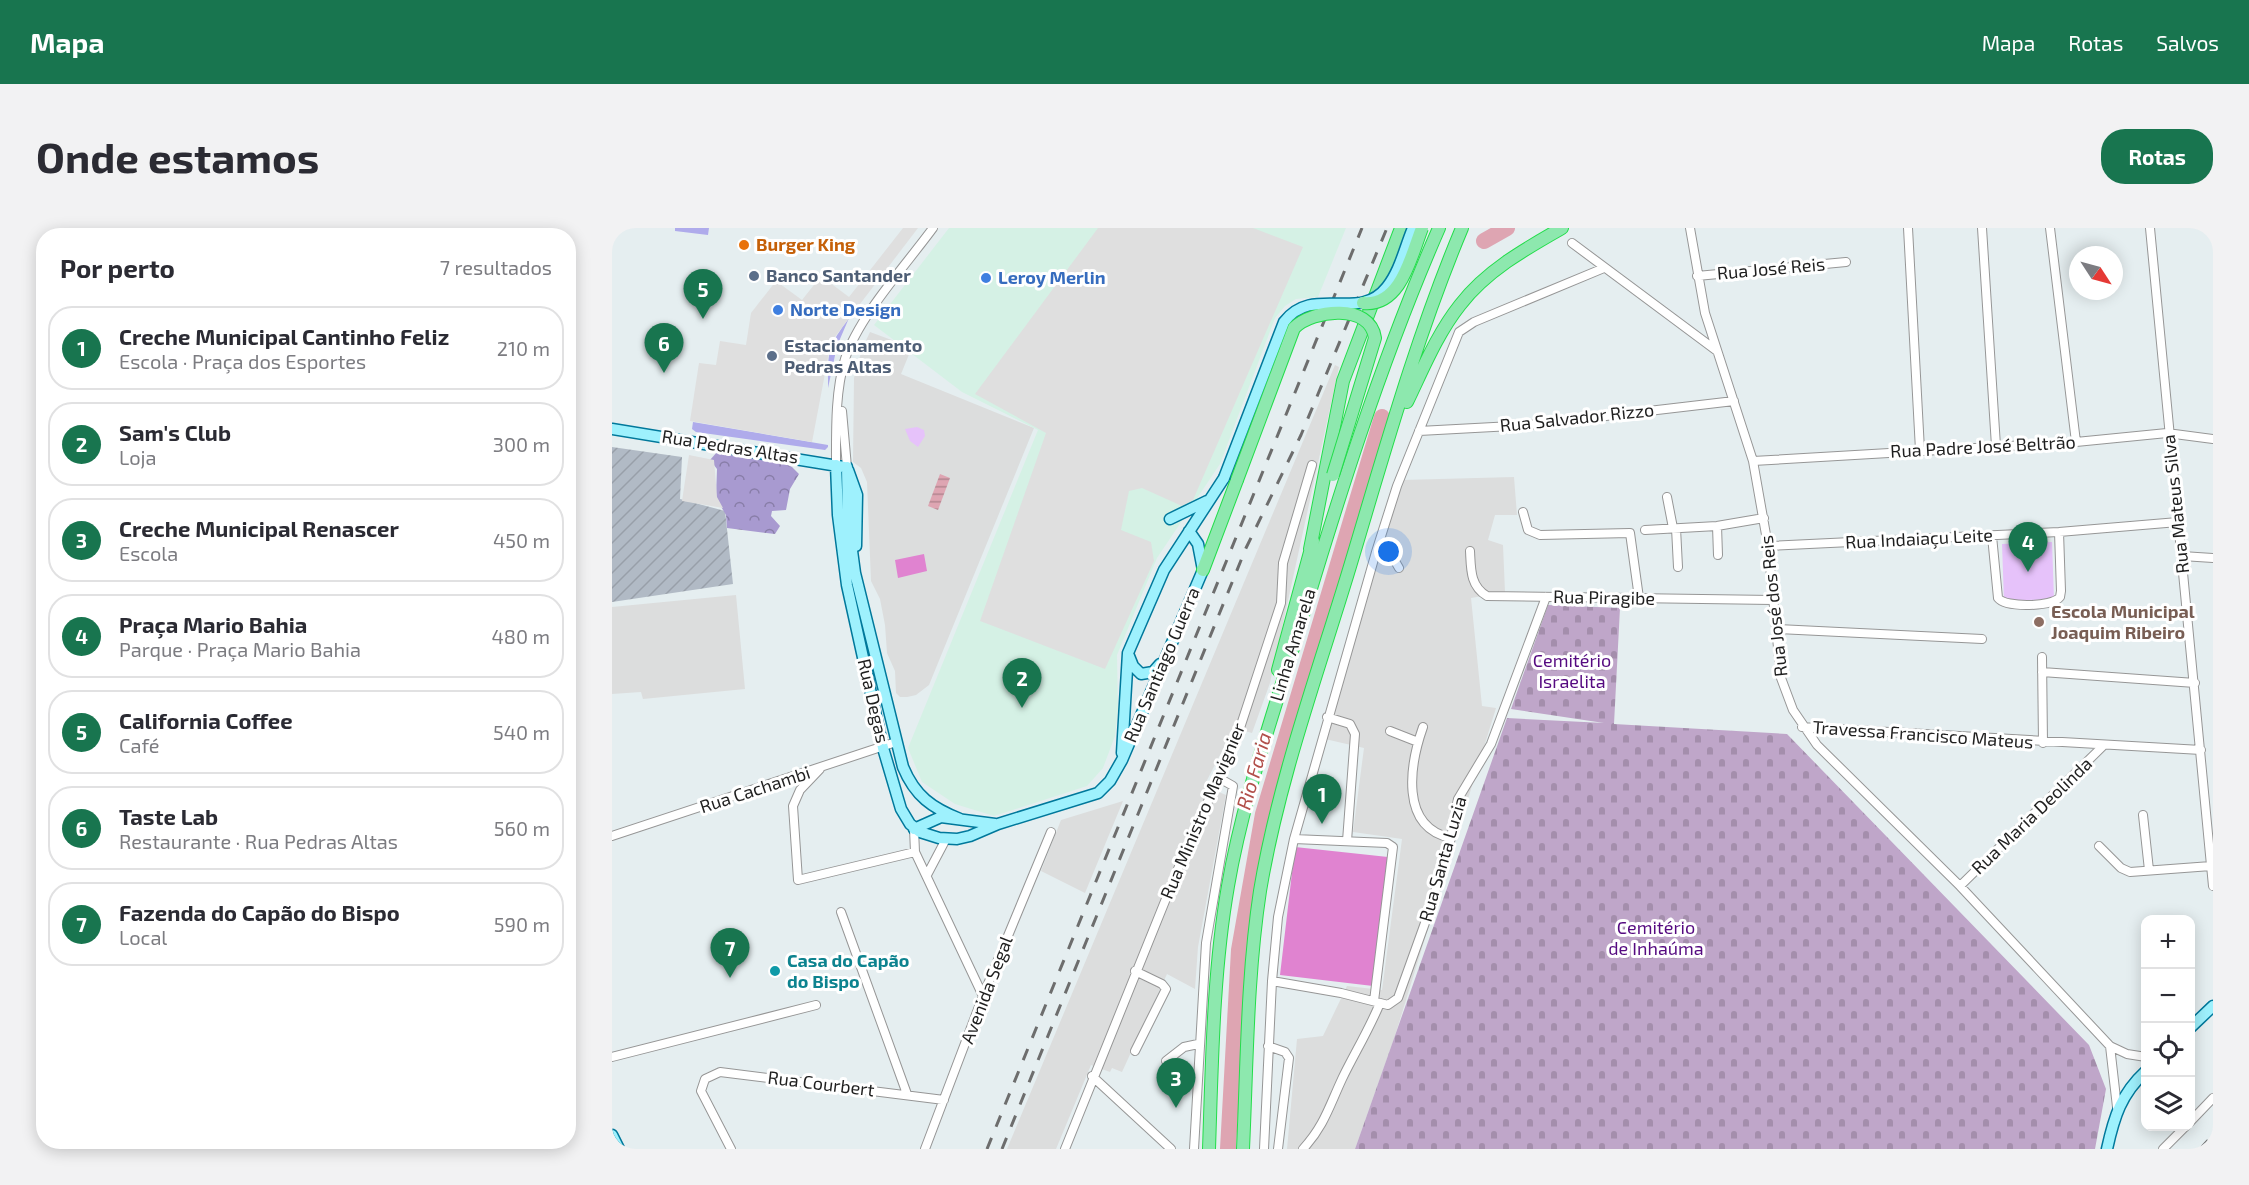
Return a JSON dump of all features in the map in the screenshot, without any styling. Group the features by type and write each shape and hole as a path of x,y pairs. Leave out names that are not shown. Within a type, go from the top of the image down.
{"highway":[{"path":"1310,549 1343,381 1401,228"},
{"path":"1363,303 1381,302 1396,289 1422,228"},
{"name":"Linha Amarela","path":"1209,1149 1224,912 1245,808 1360,433 1391,346 1439,228"},
{"name":"Linha Amarela","path":"1243,1149 1251,970 1266,860 1300,728 1390,435 1430,310 1462,228"},
{"path":"1390,435 1435,344 1461,304 1497,268 1562,228"},
{"path":"1203,570 1294,328 1300,322 1318,314 1348,314 1366,320 1374,330 1375,338 1310,549 1278,669 1271,718"}],"main road":[{"path":"1363,303 1372,300 1388,286 1413,228"},
{"name":"Rua Santiago Guerra","path":"1122,760 1128,653 1164,570 1224,478 1280,331 1290,314 1297,308 1313,303 1363,303"},
{"name":"Rua Pedras Altas","path":"612,429 842,466"},
{"name":"Rua Degas","path":"842,466 857,495 855,573 903,767 915,790 933,808 960,819"},
{"name":"Rua Degas","path":"842,466 838,514 845,578 883,748 901,809 914,828"},
{"path":"1170,519 1210,499"},
{"path":"1189,531 1198,544 1203,570"},
{"name":"Rua Santiago Guerra","path":"946,839 970,836 998,824 1098,793 1110,781 1122,760 1203,570"},
{"path":"1128,653 1133,666 1141,674 1153,672 1165,659"},
{"path":"914,828 931,819 960,819"},
{"name":"Rua Santiago Guerra","path":"960,819 998,824"},
{"path":"914,828 931,836 946,839"},
{"path":"2195,1023 2213,1006"},
{"path":"2107,1149 2117,1107 2141,1076"},
{"path":"612,1135 619,1149"},
{"path":"2110,1136 2113,1149"}],"street":[{"name":"Rua Degas","path":"842,466 840,387 845,359 857,333 933,228"},
{"name":"Rua José dos Reis","path":"1690,228 1697,276 1717,351 1753,461 1768,546 1781,678 1786,695 1802,727 1836,764 1960,886 2110,1046 2127,1054 2141,1056"},
{"path":"1908,228 1920,450"},
{"path":"1982,228 1996,446"},
{"path":"2050,228 2076,442"},
{"name":"Rua Mateus Silva","path":"2150,228 2213,886"},
{"path":"1572,243 1717,351"},
{"name":"Rua José Reis","path":"1697,276 1846,262"},
{"path":"1264,1149 1268,1046 1278,917 1294,839 1376,552 1419,431 1454,341 1466,326 1604,268"},
{"name":"Rua Salvador Rizzo","path":"1419,431 1529,425 1734,401"},
{"name":"Rua Padre José Beltrão","path":"1753,461 2076,442 2168,433 2213,439"},
{"name":"Rua Ministro Mavignier","path":"1065,1149 1135,971 1237,737 1281,603 1283,563 1312,465"},
{"path":"1667,497 1675,528 1678,567"},
{"path":"1523,512 1528,530 1540,535 1630,533 1639,598"},
{"path":"1645,530 1717,526 1764,518"},
{"name":"Rua Indaiaçu Leite","path":"1768,546 1992,536 2178,522"},
{"path":"1717,526 1718,555"},
{"path":"1992,536 1998,598 2005,604 2052,603 2060,597 2061,591 2058,532"},
{"name":"Rua Piragibe","path":"1470,551 1475,586 1486,597 1773,600"},
{"path":"1376,552 1392,556 1399,568"},
{"path":"2182,556 2213,558"},
{"name":"Rua Santa Luzia","path":"1377,1002 1393,1003 1402,991 1451,838 1458,799 1491,744 1546,597"},
{"path":"1776,629 1982,639"},
{"name":"Travessa Francisco Mateus","path":"2042,657 2043,743"},
{"path":"2042,672 2195,683"},
{"path":"1327,717 1350,724 1355,734 1347,841"},
{"path":"1423,727 1411,777 1416,807 1420,818 1427,826 1436,833 1451,838"},
{"name":"Travessa Francisco Mateus","path":"1802,727 2043,743 2200,750"},
{"path":"1390,731 1418,742"},
{"name":"Rua Cachambi","path":"612,836 897,742"},
{"name":"Rua Maria Deolinda","path":"1960,886 2103,746"},
{"path":"820,769 800,790 793,806 798,880 915,852"},
{"path":"1194,1149 1198,1044 1207,934 1232,793 1230,782 1219,778"},
{"path":"2143,815 2149,870"},
{"name":"Rua Degas","path":"914,828 915,852 983,996"},
{"name":"Avenida Segal","path":"925,1149 983,996 1051,832"},
{"path":"927,875 946,839"},
{"path":"1294,839 1387,843 1394,851 1377,1002 1366,1036 1342,1080 1325,1121 1303,1149"},
{"path":"2099,846 2125,871 2211,866"},
{"path":"841,912 907,1094"},
{"path":"1135,971 1162,984 1166,989 1135,1051"},
{"path":"1272,981 1377,1002"},
{"path":"612,1057 816,1005"},
{"path":"1166,1061 1184,1047 1198,1044"},
{"path":"1268,1046 1285,1052 1289,1058 1278,1149"},
{"path":"2110,1046 2117,1107"},
{"name":"Rua Courbert","path":"731,1149 703,1098 702,1084 705,1078 720,1072 944,1100"},
{"path":"1092,1076 1171,1149"},
{"path":"2195,1117 2213,1098"},
{"path":"2163,1149 2181,1131"}],"shaded area":[{"path":"675,228 709,228 708,235 675,231"},
{"name":"Estacionamento Pedras Altas","path":"903,228 918,228 831,342 812,442 690,421 699,363 716,365 720,341 746,345 751,313 776,281 802,300 821,276 849,297"},
{"path":"949,228 1346,228 1318,297 1296,299 1285,306 1275,318 1220,464 1157,558 1117,655 1118,710 1115,736 1103,768 1087,786 994,816 955,804 922,782 908,748 1038,430 962,392 874,325"},
{"path":"1098,228 1253,228 1303,247 1193,500 1182,506 1142,488 1129,491 1121,530 1151,542 1154,561 1105,669 980,621 1046,433 975,394"},
{"path":"849,318 837,346 828,388 830,350 836,336"},
{"path":"870,332 897,342 910,352 901,374 1034,428 929,685 916,695 907,697 900,697 896,693 895,671 887,653 880,599 871,581 867,482 861,468 853,462 854,378 862,349"},
{"path":"1335,365 1339,367 1270,683 1252,733 1234,728 1204,786 1226,795 1198,947 1195,989 1167,974 1122,1072 1112,1068 1110,1072 1091,1065 1056,1149 1007,1149"},
{"path":"693,422 828,445 828,447 825,450 696,432 692,429"},
{"path":"917,427 924,430 925,436 918,447 910,441 905,429"},
{"path":"612,447 682,457 680,499 725,511 733,584 612,602"},
{"path":"689,455 714,460 717,497 723,508 682,501"},
{"path":"940,474 950,478 938,510 928,506"},
{"path":"1514,477 1517,515 1495,515 1488,540 1503,545 1505,592 1471,598 1482,706 1496,708 1394,1039 1355,1149 1287,1149 1297,1039 1323,1036 1347,986 1382,990 1402,839 1353,832 1364,748 1325,739 1402,480"},
{"path":"2052,542 2054,599 2004,601 2002,544"},
{"path":"924,554 927,571 898,578 895,560"},
{"path":"736,595 745,689 643,699 641,692 612,694 612,607"},
{"path":"1123,801 1085,893 1041,871 1061,820"},
{"path":"1295,847 1388,857 1373,986 1280,975"}],"green space":[{"path":"717,452 740,456 747,454 780,461 792,467 799,474 790,489 786,510 772,511 771,516 780,526 775,534 727,528 726,515 716,498 717,469 710,460"},
{"name":"Cemitério de Inhaúma","path":"1548,605 1620,608 1614,724 1787,734 2089,1045 2106,1089 2095,1149 1355,1149 1507,718 1604,723 1511,709"}],"waterway":[{"name":"Rio Faria","path":"1484,241 1507,228"},
{"name":"Rio Faria","path":"1228,1149 1239,950 1263,814 1382,417"}],"railway":[{"path":"987,1149 1362,228"},
{"path":"1002,1149 1246,548 1301,435 1387,228"},
{"path":"2200,1149 2213,1135"}],"place":[{"name":"Burger King","path":"744,245"},
{"name":"Banco Santander","path":"754,276"},
{"name":"Leroy Merlin","path":"986,278"},
{"name":"Norte Design","path":"778,310"},
{"name":"California Coffee","path":"703,319"},
{"name":"Estacionamento Pedras Altas","path":"772,356"},
{"name":"Taste Lab","path":"664,373"},
{"name":"Praça Mario Bahia","path":"2028,572"},
{"name":"Escola Municipal Joaquim Ribeiro","path":"2039,622"},
{"name":"Sam's Club","path":"1022,708"},
{"name":"Creche Municipal Cantinho Feliz","path":"1322,824"},
{"name":"Casa do Capão do Bispo","path":"775,971"},
{"name":"Fazenda do Capão do Bispo","path":"730,978"},
{"name":"Creche Municipal Renascer","path":"1176,1108"}],"park label":[{"name":"Cemitério Israelita","path":"1572,671"}]}
